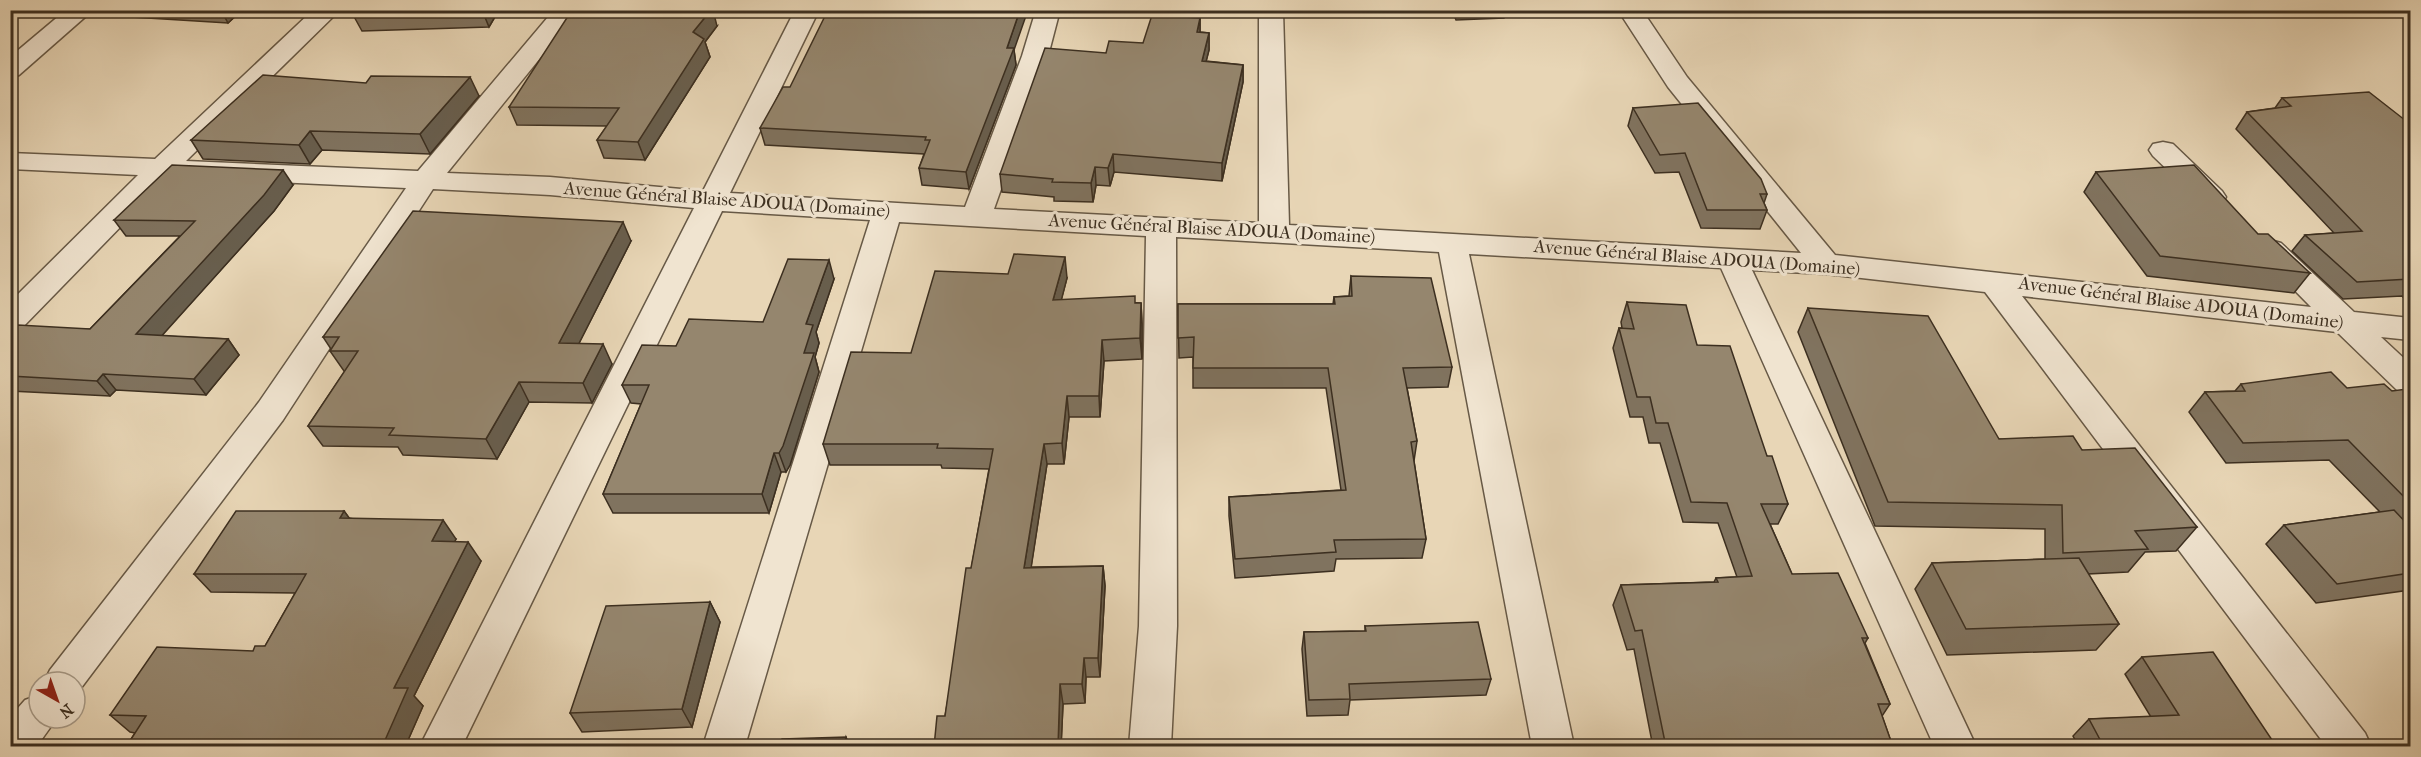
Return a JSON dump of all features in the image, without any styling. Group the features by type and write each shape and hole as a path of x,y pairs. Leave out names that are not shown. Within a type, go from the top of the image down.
{"street":[{"path":"10,70 81,10"},
{"path":"10,321 161,169 327,10"},
{"path":"73,670 271,411 424,182 567,10"},
{"path":"441,747 807,10"},
{"path":"976,217 1035,57 1048,10"},
{"path":"1271,10 1274,232"},
{"path":"1630,10 1677,82 1826,264"},
{"path":"2163,150 2410,382"},
{"name":"Avenue Général Blaise ADOUA (Domaine)","path":"10,161 424,182 550,186 713,201 886,212 1826,264 2410,329"},
{"path":"724,747 886,212"},
{"path":"1150,747 1158,627 1161,227"},
{"path":"1452,242 1552,747"},
{"path":"1732,259 1955,747"},
{"path":"1994,282 2350,747"},
{"path":"12,747 27,728"}],"building":[{"path":"355,10 441,10 352,13"},
{"path":"572,10 711,10 693,32 704,39 638,142 597,140 619,108 509,107"},
{"path":"828,10 1020,10 1007,48 1014,48 966,172 919,168 930,140 925,140 926,137 760,128 783,87 790,87"},
{"path":"1152,15 1200,18 1197,32 1209,33 1202,61 1243,65 1222,163 1113,154 1108,168 1095,167 1091,183 1052,182 1053,179 1000,174 1045,48 1106,53 1109,41 1143,43"},
{"path":"263,75 366,83 371,76 470,77 420,134 310,131 299,145 191,140"},
{"path":"2369,92 2410,124 2410,279 2357,282 2305,235 2362,231 2247,112 2291,106 2282,98"},
{"path":"1698,103 1761,179 1767,194 1760,194 1767,210 1707,210 1685,153 1660,155 1633,108"},
{"path":"172,165 283,170 264,195 136,334 228,339 194,379 103,374 97,381 10,376 10,333 18,325 90,329 195,221 114,220"},
{"path":"2194,165 2258,234 2268,234 2310,273 2160,256 2096,172"},
{"path":"413,211 623,222 559,343 603,344 583,383 519,382 486,439 389,435 394,428 308,426 358,351 330,351 339,337 323,337"},
{"path":"1014,254 1065,257 1053,300 1135,296 1135,303 1141,303 1140,338 1102,340 1099,396 1067,396 1062,443 1044,444 1024,568 1103,566 1098,658 1084,658 1082,684 1060,684 1058,747 934,747 937,716 945,716 966,568 971,568 993,449 937,448 938,444 823,444 851,352 911,353 935,271 1008,274"},
{"path":"788,259 829,260 806,324 813,325 804,353 814,353 783,446 779,453 774,453 762,494 603,494 649,385 622,385 642,345 676,346 689,319 763,322"},
{"path":"1351,276 1431,278 1452,367 1403,368 1417,441 1411,442 1426,539 1334,540 1336,552 1235,559 1229,497 1346,490 1328,368 1193,368 1194,337 1178,338 1178,304 1335,304 1334,297 1352,296"},
{"path":"1627,302 1686,305 1697,345 1730,346 1767,456 1772,456 1788,504 1761,504 1792,574 1838,573 1868,638 1862,638 1890,704 1878,704 1893,747 1666,747 1642,630 1635,631 1621,585 1718,582 1716,578 1752,576 1727,503 1691,502 1668,423 1656,423 1650,397 1637,397 1619,328 1634,329"},
{"path":"1808,308 1928,316 1999,439 2073,436 2082,450 2135,448 2197,527 2135,531 2148,549 2063,553 2062,505 1888,502"},
{"path":"2331,372 2347,388 2384,384 2392,391 2407,389 2410,393 2410,503 2348,440 2243,443 2205,392 2245,391 2241,384"},
{"path":"2394,510 2410,527 2410,573 2337,584 2284,525"},
{"path":"236,511 344,511 340,518 443,520 432,541 468,542 394,688 408,688 382,747 126,747 146,716 110,715 157,647 253,651 255,646 265,646 306,574 194,574"},
{"path":"2079,558 2119,624 1966,629 1932,563"},
{"path":"710,602 682,709 570,713 606,606"},
{"path":"1478,622 1491,679 1349,684 1350,699 1309,700 1304,632 1366,631 1365,626"},
{"path":"2213,652 2276,746 2317,744 2318,747 2104,747 2089,719 2179,715 2142,657"},
{"path":"846,737 844,747 780,747 782,739"}]}
